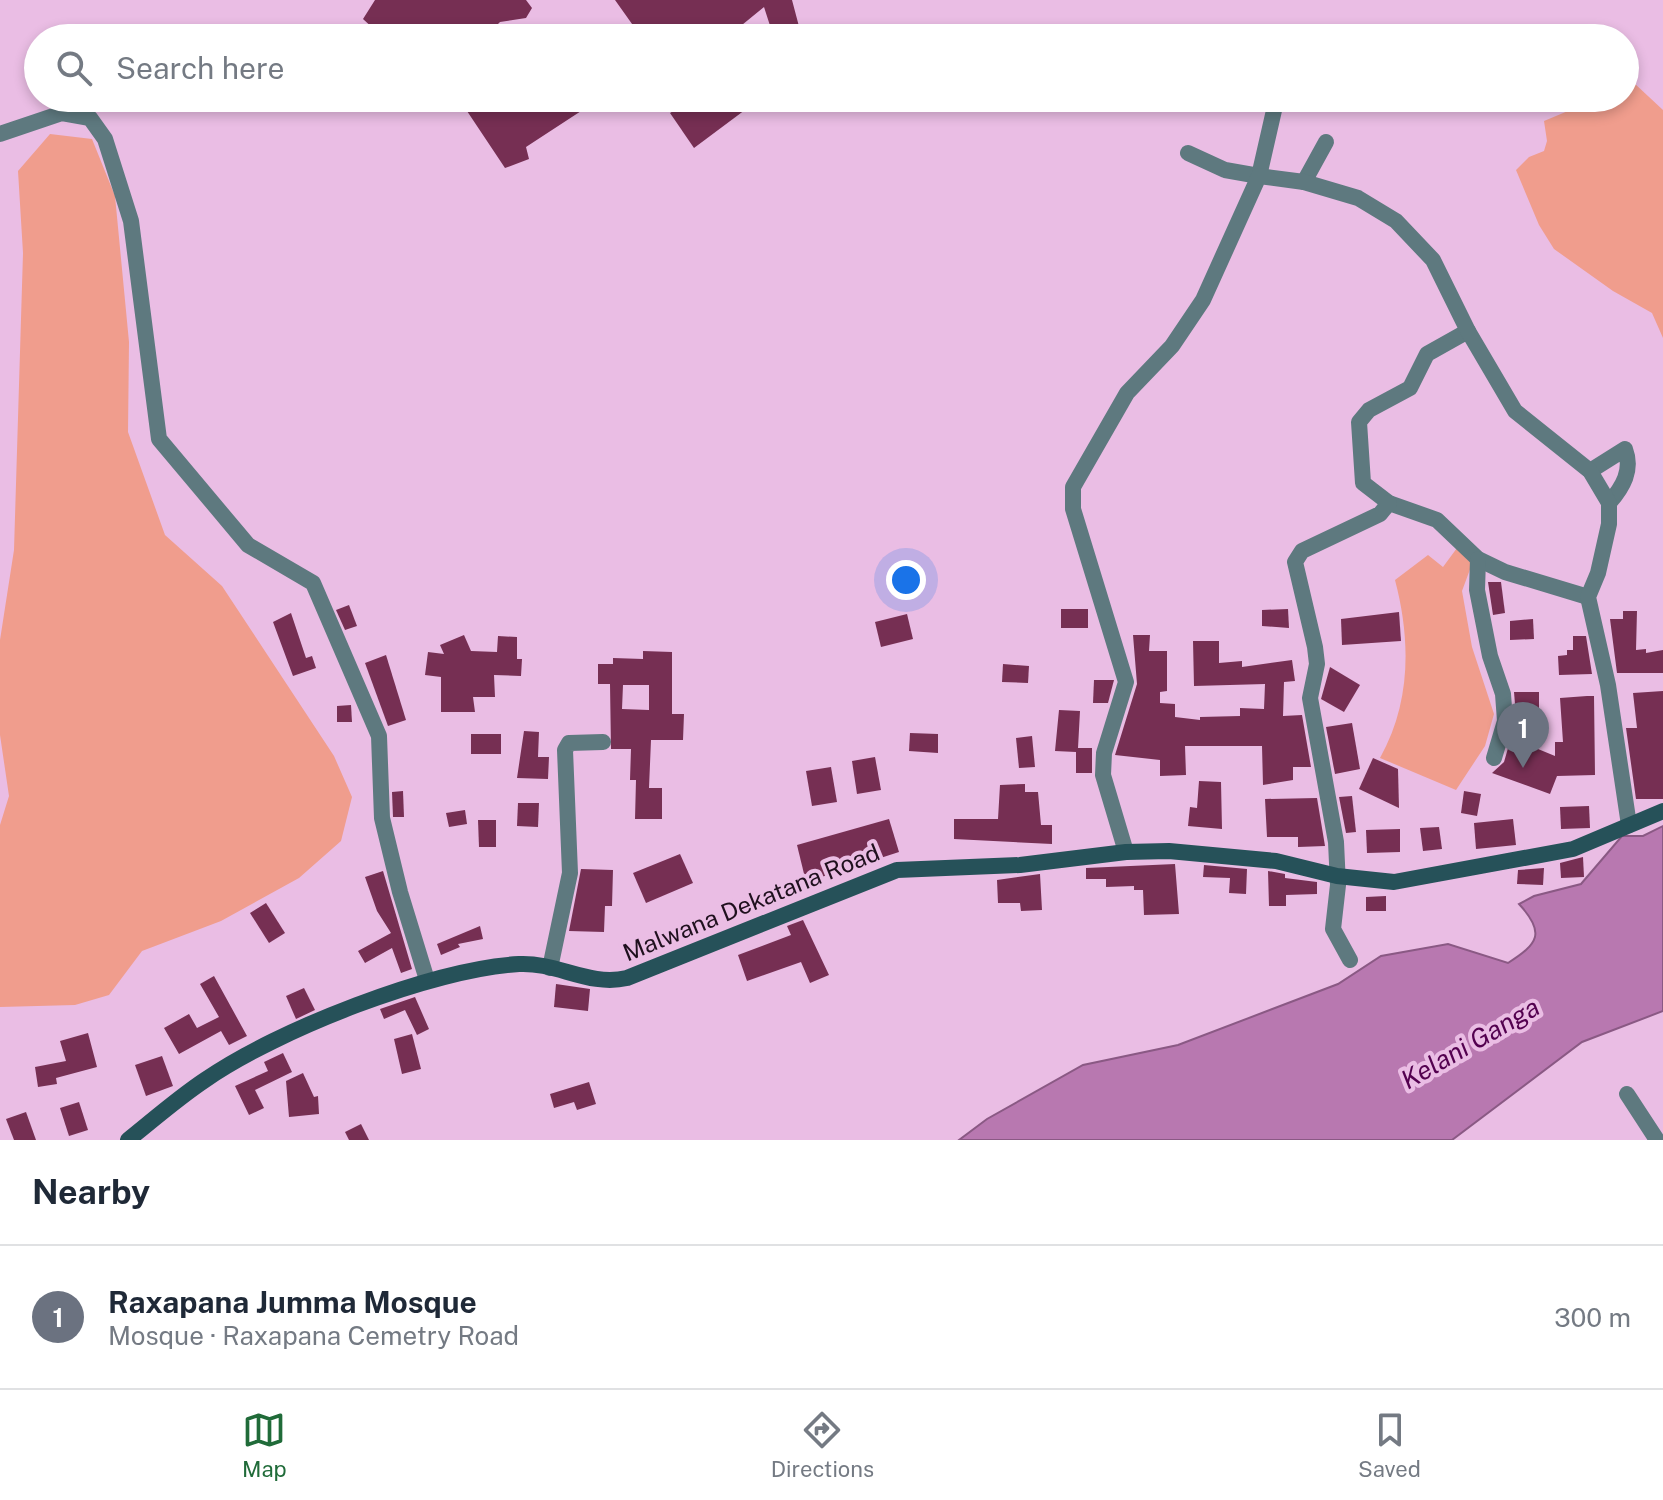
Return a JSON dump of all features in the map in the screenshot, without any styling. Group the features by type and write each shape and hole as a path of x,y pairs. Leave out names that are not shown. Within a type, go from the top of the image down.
{"main road":[{"name":"Malwana Dekatana Road","path":"128,1140 231,1064 297,1032 427,980 522,964 592,980 627,978 897,870 1020,865 1126,852 1218,854 1276,861 1337,876 1394,882 1435,877 1573,849 1663,811"}],"street":[{"path":"1126,852 1103,775 1104,753 1126,682 1073,509 1073,487 1127,393 1172,346 1203,300 1219,258 1259,176 1274,112"},
{"path":"0,134 62,113 90,118 105,139 131,221 159,439 248,545 313,583 379,736 382,818 400,892 427,980"},
{"path":"1304,182 1326,142"},
{"path":"1188,153 1225,170 1304,182 1358,198 1396,221 1433,260 1468,331 1515,411 1590,471 1609,503 1609,524 1598,573 1588,597 1608,685 1629,825"},
{"path":"1468,331 1427,354 1410,388 1369,410 1359,422 1363,483 1389,503 1437,520 1478,559 1505,572 1588,597"},
{"path":"1590,471 1622,449 1627,453 1623,489 1609,503"},
{"path":"1350,960 1333,929 1337,876 1328,787 1310,698 1317,664 1295,562 1302,551 1380,514 1389,503"},
{"path":"1478,559 1477,590 1490,656 1503,694 1505,721 1494,758"},
{"path":"550,968 570,873 565,750 569,743 603,742"},
{"path":"1627,1094 1657,1140"}],"shaded area":[{"path":"1639,88 1663,110 1663,338 1652,313 1613,291 1554,249 1539,225 1516,170 1529,157 1544,151 1547,141 1544,121 1566,112 1639,112"},
{"path":"50,134 92,139 115,196 129,342 128,432 165,535 222,586 334,756 352,797 341,841 299,878 221,921 142,951 109,995 75,1005 0,1007 0,825 9,796 0,735 0,640 14,550 23,253 18,171"},
{"path":"1457,548 1472,564 1462,591 1472,647 1494,714 1485,746 1456,790 1380,758 1398,715 1405,671 1404,625 1395,580 1428,555 1443,567"}],"water":[{"name":"Kelani Ganga","path":"1663,826 1663,1011 1582,1042 1452,1140 959,1140 987,1119 1083,1065 1178,1045 1338,984 1381,956 1448,944 1508,963 1526,950 1535,937 1533,923 1519,904 1534,896 1581,884 1622,836 1643,836"}],"building":[{"path":"375,0 526,0 532,8 526,18 498,24 368,24 363,19"},
{"path":"615,0 792,0 798,24 769,24 764,7 743,24 632,24"},
{"path":"468,112 580,112 526,147 529,159 505,168"},
{"path":"672,112 742,112 694,148"},
{"path":"1488,582 1501,582 1505,613 1493,615"},
{"path":"349,605 357,626 345,630 336,610"},
{"path":"1061,609 1088,609 1088,628 1061,628"},
{"path":"1288,609 1289,628 1262,626 1262,610"},
{"path":"1623,611 1637,611 1636,650 1646,649 1646,653 1663,650 1663,673 1617,673 1610,619 1623,619"},
{"path":"1399,612 1401,641 1342,645 1341,619"},
{"path":"291,613 306,658 312,656 316,668 293,676 273,622"},
{"path":"907,614 913,639 881,647 875,622"},
{"path":"1533,619 1534,639 1510,640 1510,621"},
{"path":"464,635 471,651 497,652 498,636 517,637 517,659 522,659 521,676 494,675 495,697 473,697 475,712 441,712 441,677 425,675 428,652 444,654 440,645"},
{"path":"1133,635 1150,635 1149,651 1167,651 1167,691 1160,692 1160,703 1175,704 1175,717 1200,720 1200,717 1240,716 1240,708 1264,709 1265,684 1194,686 1193,641 1219,641 1219,663 1242,661 1242,667 1292,660 1295,681 1284,682 1283,716 1302,715 1311,767 1293,767 1293,780 1263,785 1262,746 1185,746 1186,775 1160,776 1160,760 1115,755 1137,684"},
{"path":"1573,636 1586,636 1592,674 1559,675 1558,656 1567,655 1567,650 1573,650"},
{"path":"643,651 672,652 672,714 684,714 683,740 651,740 649,788 662,788 662,819 635,819 636,780 630,780 631,749 611,749 610,684 598,684 598,664 613,664 613,658 643,659","holes":["623,685 649,685 649,710 622,709"]},
{"path":"386,655 406,720 388,726 365,663"},
{"path":"1003,664 1029,666 1028,683 1002,682"},
{"path":"1330,667 1360,685 1344,712 1321,699"},
{"path":"1094,680 1114,680 1108,703 1093,703"},
{"path":"1663,691 1663,799 1636,799 1626,728 1637,728 1633,693"},
{"path":"1514,692 1539,692 1539,716 1516,716"},
{"path":"1594,696 1595,775 1557,776 1550,794 1492,773 1504,762 1511,738 1555,756 1555,742 1563,742 1560,698"},
{"path":"351,705 352,722 337,722 337,706"},
{"path":"1059,710 1080,711 1078,748 1092,748 1092,773 1076,773 1076,752 1055,751"},
{"path":"1352,723 1360,769 1335,774 1326,727"},
{"path":"524,731 539,732 538,757 549,757 548,779 517,778"},
{"path":"910,733 938,734 938,753 909,751"},
{"path":"471,734 501,734 501,754 471,754"},
{"path":"1032,736 1035,767 1019,768 1016,738"},
{"path":"875,757 881,790 857,794 852,761"},
{"path":"1373,758 1398,769 1399,808 1359,789"},
{"path":"831,767 837,802 812,806 806,771"},
{"path":"1199,781 1221,782 1222,829 1188,826 1190,807 1197,808"},
{"path":"1025,784 1025,792 1038,792 1041,825 1052,825 1052,844 954,839 954,819 998,819 1000,785"},
{"path":"403,791 404,817 393,817 392,792"},
{"path":"1464,791 1481,794 1477,816 1461,813"},
{"path":"1352,796 1356,832 1346,833 1339,797"},
{"path":"1317,798 1325,846 1298,847 1298,837 1267,837 1265,799"},
{"path":"518,803 539,803 538,827 517,826"},
{"path":"1589,806 1590,828 1561,829 1560,807"},
{"path":"465,810 467,824 449,827 446,813"},
{"path":"889,819 899,852 806,882 797,845"},
{"path":"1513,819 1516,845 1476,849 1474,823"},
{"path":"478,820 496,820 496,847 479,847"},
{"path":"1439,827 1442,849 1423,851 1420,828"},
{"path":"1400,829 1400,852 1367,853 1366,830"},
{"path":"680,854 693,883 646,903 633,873"},
{"path":"1583,857 1584,877 1561,878 1560,863"},
{"path":"1175,864 1179,914 1144,915 1143,890 1134,890 1134,886 1106,887 1106,879 1086,879 1086,868"},
{"path":"1204,865 1247,869 1246,894 1229,893 1230,878 1203,877"},
{"path":"1544,868 1543,885 1517,884 1518,870"},
{"path":"581,869 613,870 612,906 605,906 604,932 569,931"},
{"path":"383,871 412,969 401,973 392,948 365,963 358,951 391,933 377,911 365,877"},
{"path":"1268,871 1285,874 1285,878 1317,882 1317,894 1286,895 1286,906 1269,906"},
{"path":"1040,874 1042,910 1021,911 1020,903 998,903 997,880"},
{"path":"1386,896 1386,911 1366,911 1366,897"},
{"path":"266,903 285,933 269,943 250,913"},
{"path":"803,920 829,975 810,983 801,962 747,981 738,955 791,935 787,926"},
{"path":"480,926 483,939 458,944 460,947 441,955 437,944"},
{"path":"214,976 247,1036 229,1045 221,1031 179,1054 164,1028 189,1014 197,1028 219,1017 200,984"},
{"path":"556,984 590,989 588,1011 554,1007"},
{"path":"304,988 315,1010 296,1019 286,996"},
{"path":"415,997 429,1029 417,1035 405,1010 384,1019 380,1009"},
{"path":"88,1033 97,1067 56,1078 57,1084 38,1087 35,1067 66,1061 60,1041"},
{"path":"412,1034 421,1069 402,1074 394,1039"},
{"path":"283,1053 292,1072 255,1090 264,1108 249,1115 235,1086 268,1071 264,1062"},
{"path":"162,1056 173,1086 146,1096 135,1065"},
{"path":"303,1073 314,1097 318,1096 319,1114 289,1117 286,1081"},
{"path":"589,1082 596,1104 577,1110 574,1102 554,1108 550,1094"},
{"path":"79,1102 88,1130 69,1136 60,1108"},
{"path":"26,1112 36,1140 14,1140 6,1119"},
{"path":"361,1124 369,1140 349,1140 345,1132"}],"place":[{"name":"Raxapana Jumma Mosque","path":"1523,768"}]}
